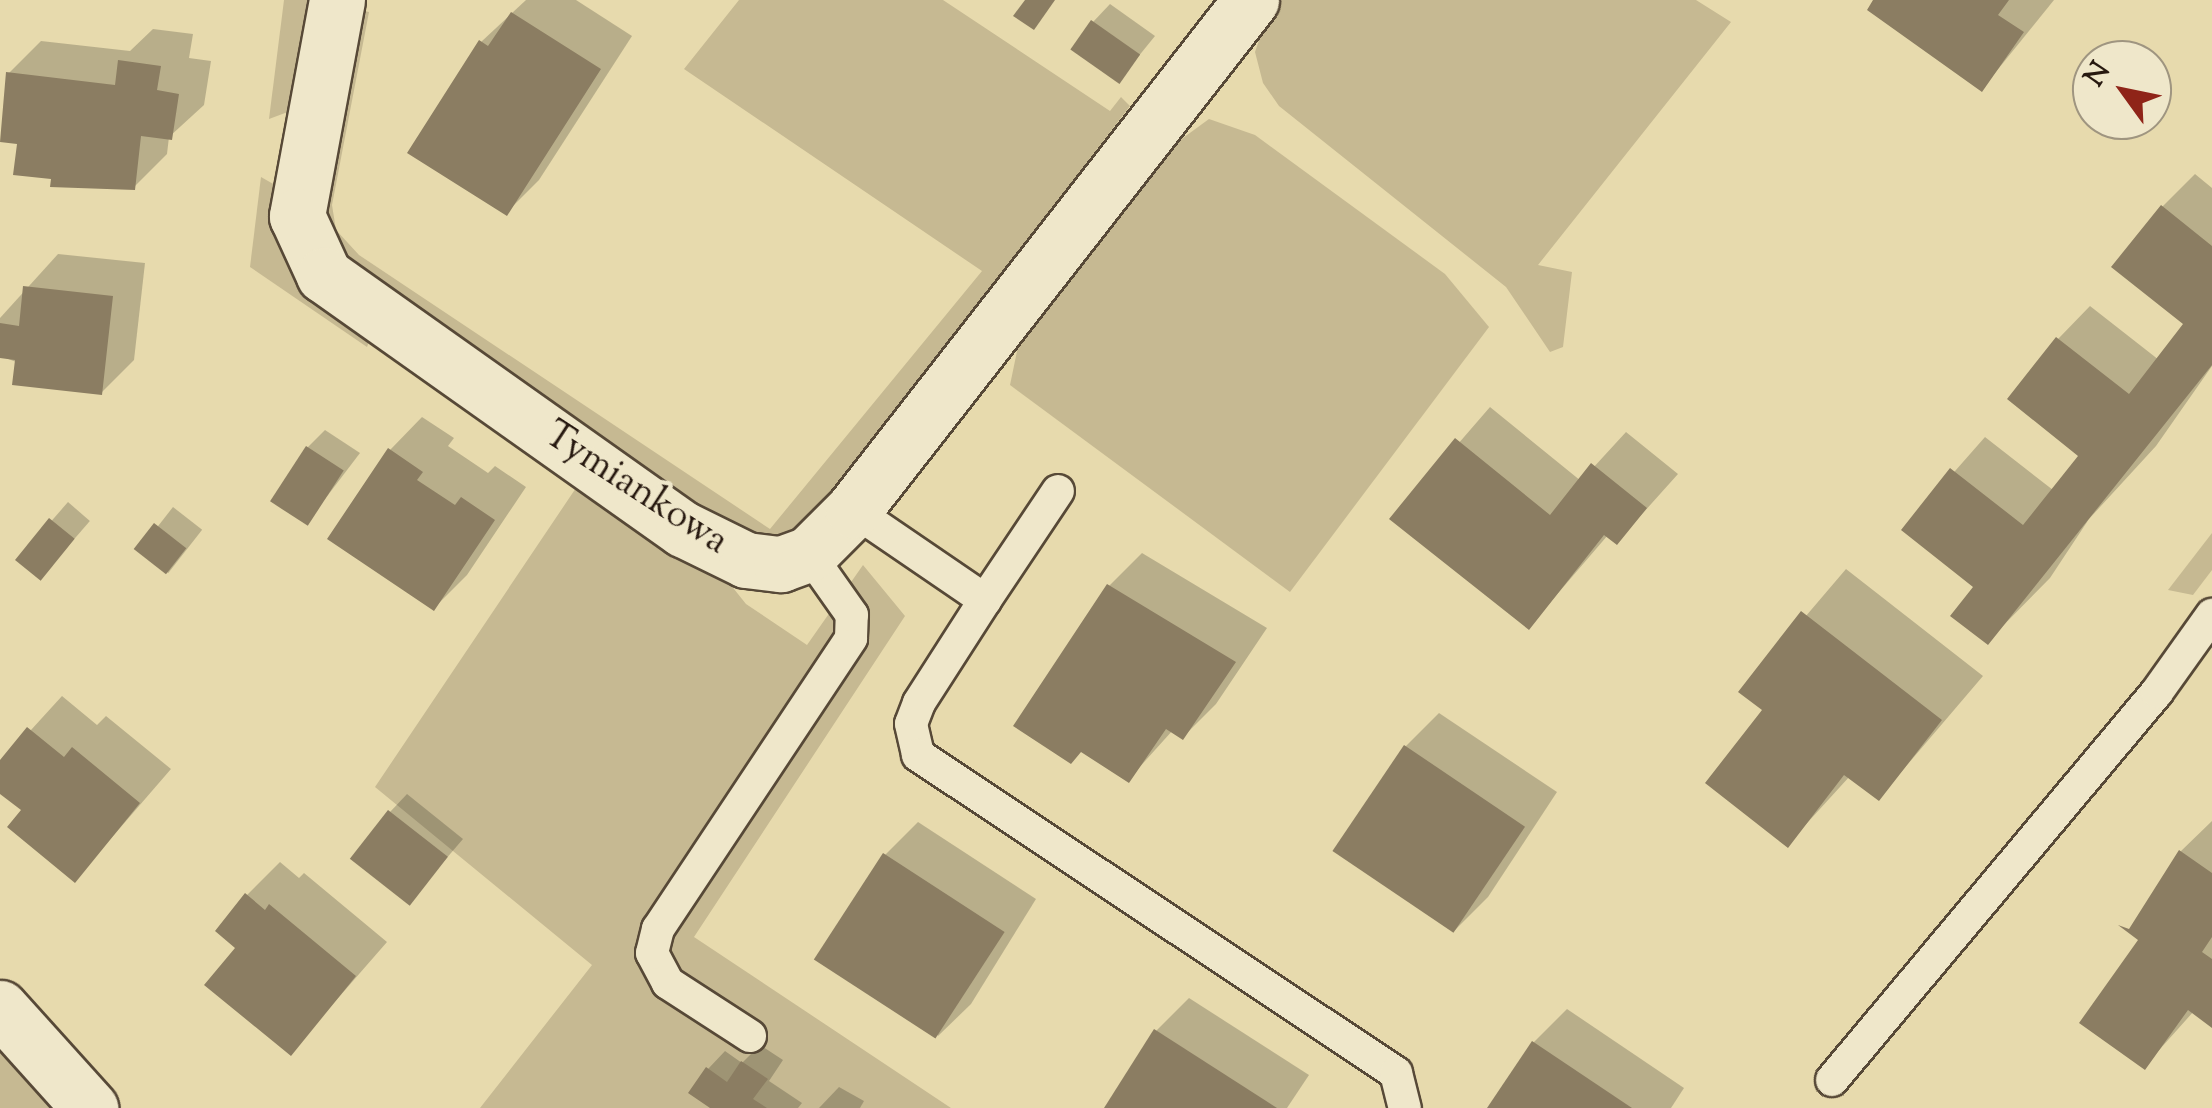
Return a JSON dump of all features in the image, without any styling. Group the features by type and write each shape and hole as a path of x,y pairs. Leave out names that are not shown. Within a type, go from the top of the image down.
{"street":[{"name":"Tymiankowa","path":"338,0 296,216 324,275 684,529 746,560 780,564 809,554"},
{"path":"809,554 852,510 1251,0"},
{"path":"0,1008 90,1108"}],"lane":[{"path":"1058,491 919,702 911,724 918,755 1396,1073 1405,1108"},
{"path":"852,510 985,600"},
{"path":"750,1036 668,983 652,954 658,928 851,638 852,616 809,554"},
{"path":"1832,1080 2157,692 2212,615"}],"shaded area":[{"path":"284,0 311,0 293,110 269,119"},
{"path":"739,0 943,0 1110,111 1121,97 1130,106 823,508 794,534 776,539 739,529 524,393 339,256 323,218 355,9 369,12 332,205 336,230 359,255 770,529 982,271 684,69"},
{"path":"1282,0 1696,0 1731,22 1538,265 1572,272 1563,347 1550,352 1506,287 1279,106 1263,83 1255,52 1266,20"},
{"path":"1209,119 1255,135 1445,274 1489,327 1290,592 1010,385 1020,337 1146,165"},
{"path":"261,177 282,189 371,336 367,347 250,267"},
{"path":"582,479 726,579 746,604 807,645 863,565 905,616 694,937 951,1108 480,1108 592,965 375,787"},
{"path":"2212,533 2212,570 2193,595 2168,590"},
{"path":"0,1037 63,1108 0,1108"}],"building":[{"path":"1025,0 1055,0 1034,30 1013,16"},
{"path":"1873,0 2009,0 1998,15 2024,32 1982,92 1867,10"},
{"path":"511,12 601,69 507,216 407,153 479,40 488,46"},
{"path":"1091,20 1140,54 1120,84 1070,49"},
{"path":"118,60 161,66 157,90 179,94 172,140 141,136 135,190 50,187 51,179 13,175 17,144 0,142 6,72 115,85"},
{"path":"2161,205 2212,246 2212,365 1988,645 1950,616 1973,587 1901,530 1950,468 2023,525 2078,456 2007,399 2056,337 2129,394 2183,324 2111,267"},
{"path":"23,286 113,296 102,395 12,385 15,360 0,358 0,323 19,326"},
{"path":"1455,438 1550,515 1591,463 1647,508 1617,545 1604,535 1529,630 1389,519"},
{"path":"306,446 344,471 308,526 270,501"},
{"path":"388,448 423,472 417,480 455,505 461,497 495,520 434,611 327,539"},
{"path":"49,518 75,539 41,581 15,560"},
{"path":"154,523 186,548 166,574 134,549"},
{"path":"1107,584 1236,662 1183,740 1166,729 1129,783 1081,752 1071,764 1013,726"},
{"path":"1801,611 1942,720 1879,801 1844,775 1788,848 1705,783 1762,710 1738,692"},
{"path":"27,727 64,757 72,747 140,803 75,883 7,827 21,810 0,794 0,760"},
{"path":"1404,745 1525,827 1453,933 1332,851"},
{"path":"388,810 448,857 410,906 350,859"},
{"path":"2179,850 2212,873 2212,937 2202,952 2212,959 2212,1028 2188,1010 2145,1070 2079,1023 2138,940 2118,925 2129,929"},
{"path":"883,853 1005,932 935,1038 814,960"},
{"path":"245,893 265,910 269,904 356,976 291,1056 204,985 235,948 215,931"},
{"path":"1154,1029 1277,1108 1104,1108"},
{"path":"1532,1041 1632,1108 1487,1108"},
{"path":"741,1061 768,1079 753,1099 767,1108 710,1108 688,1093 706,1067 727,1082"}]}
